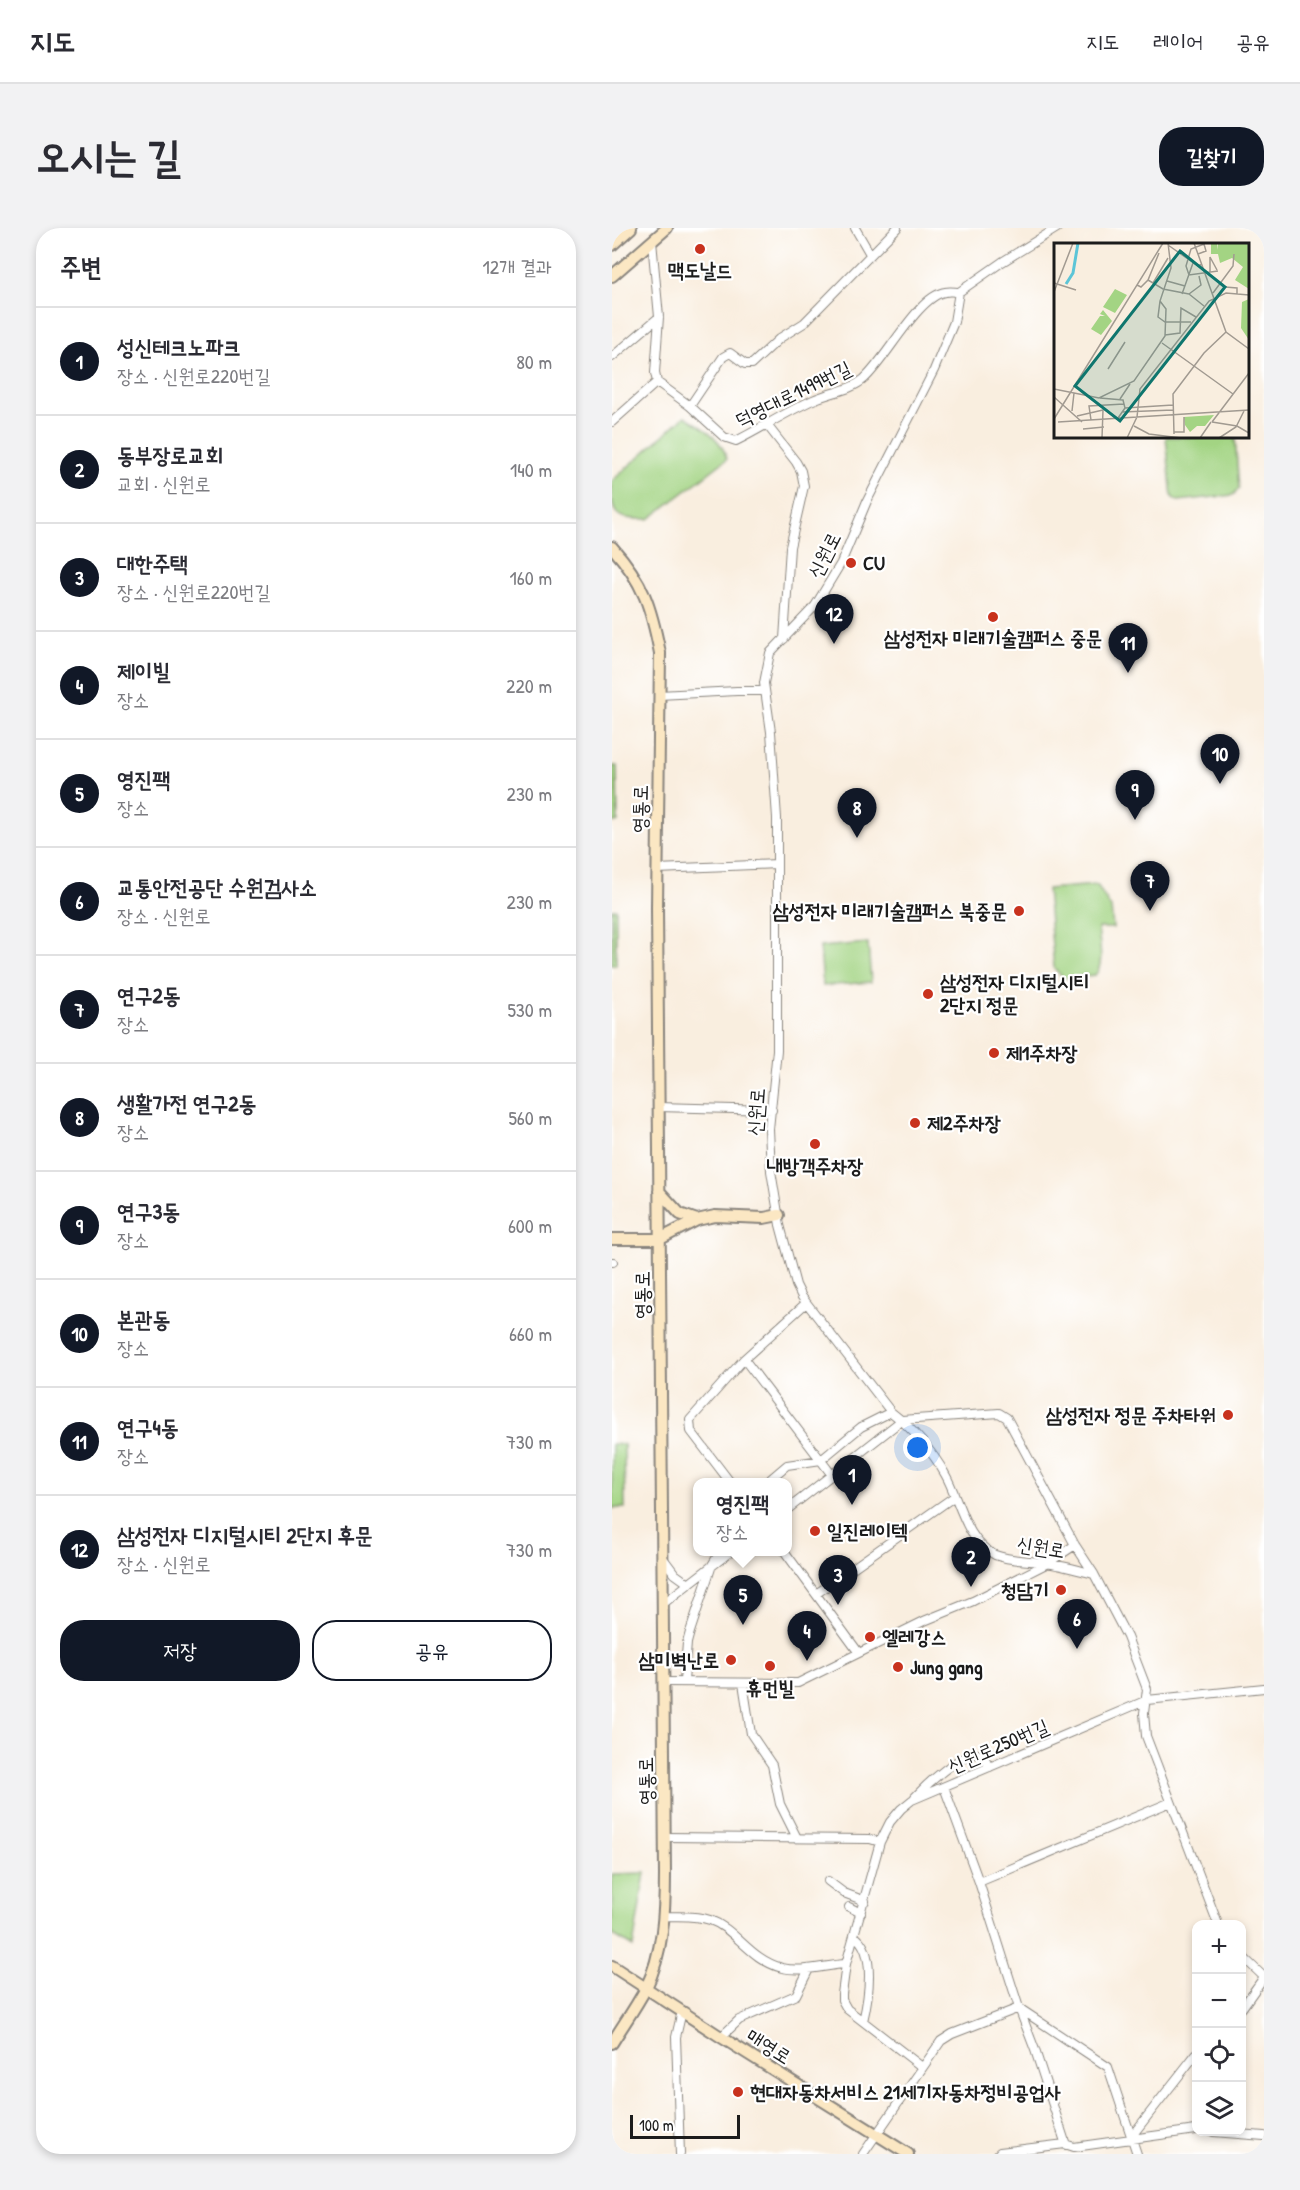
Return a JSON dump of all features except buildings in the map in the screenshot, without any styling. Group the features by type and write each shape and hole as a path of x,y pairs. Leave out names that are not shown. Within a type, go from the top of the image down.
{"street":[{"path":"612,245 631,228"},
{"path":"612,276 667,228"},
{"path":"855,228 870,254"},
{"path":"690,406 723,357 730,353 746,364 752,364 780,338 804,323 897,228"},
{"path":"959,292 1057,228"},
{"path":"612,422 657,382 659,316 652,241"},
{"name":"덕영대로1499번길","path":"657,382 690,406 724,437 736,441 794,408 817,398 840,392 863,380 925,304 944,292 959,292"},
{"name":"신원로","path":"959,292 954,322 933,370 867,501 841,563 815,606 770,654 764,683 771,732 777,818 777,1050 770,1129 771,1171 780,1225 796,1285 806,1304 891,1412 902,1420 939,1463 976,1539 988,1551 1003,1557 1048,1563 1094,1574"},
{"path":"612,357 659,316"},
{"path":"767,425 796,462 801,471 804,486 790,547 784,639"},
{"name":"영통로","path":"612,547 639,582 653,616 660,653 657,868 658,1107 664,1603 664,1916 656,1960 646,1987 612,2043"},
{"path":"659,695 765,692"},
{"path":"657,868 777,864"},
{"path":"658,1107 772,1110"},
{"path":"659,1191 680,1214 697,1220"},
{"path":"612,1239 660,1239 697,1220 722,1215 764,1218 779,1215"},
{"path":"727,1478 691,1431 690,1420 744,1359 806,1304"},
{"path":"744,1359 832,1475"},
{"path":"772,1478 787,1465 821,1460 861,1427 891,1412"},
{"path":"792,1506 902,1420 999,1413 1007,1418 1075,1545 1094,1574 1132,1649 1147,1689 1144,1713 1146,1736 1216,1920"},
{"path":"816,1594 955,1496"},
{"path":"663,1682 798,1683 924,1621 973,1601 1048,1563 1075,1545"},
{"path":"684,1681 687,1643 717,1556"},
{"path":"664,1603 724,1556"},
{"path":"789,1556 859,1653"},
{"path":"662,1557 675,1574 689,1584"},
{"path":"743,1683 751,1734 772,1765 780,1804 797,1838"},
{"name":"신원로250번길","path":"863,2021 847,2008 842,2000 846,1964 880,1842 890,1822 900,1809 912,1800 1147,1700 1264,1688"},
{"path":"912,1800 927,1784 957,1762 976,1754 982,1757 990,1767"},
{"path":"944,1787 979,1882 1066,2145"},
{"path":"979,1882 1171,1802"},
{"path":"664,1837 870,1839 880,1842"},
{"path":"828,1881 844,1893 865,1901"},
{"path":"849,1907 861,1913"},
{"path":"664,1916 693,1916 712,1921 759,1959 781,1967 809,1969 846,1964"},
{"path":"855,1936 862,1947 869,1973 870,1988 863,2021 922,2067"},
{"path":"1246,1960 1264,1977 1246,2002"},
{"name":"매영로","path":"612,1966 908,2154"},
{"path":"721,2037 739,2020 797,1994 809,1969"},
{"path":"863,2154 936,2046 952,2034 1019,2008"},
{"path":"1019,2008 1108,2067 1121,2100 1137,2154"},
{"path":"680,2154 676,2037 682,2011"},
{"path":"1131,2137 1192,2060"},
{"path":"998,2154 1066,2145 1074,2147 1131,2137 1192,2131"},
{"path":"1246,2135 1264,2136"}],"green space":[{"path":"685,416 716,439 727,459 649,519 621,516 614,508 612,481"},
{"path":"1166,438 1235,438 1239,489 1233,495 1178,501 1172,497"},
{"path":"612,766 617,766 618,822 612,822"},
{"path":"1097,885 1111,908 1113,928 1098,928 1101,953 1098,971 1095,975 1063,978 1054,968 1047,889"},
{"path":"612,909 616,909 616,965 612,965"},
{"path":"868,943 871,982 823,986 820,947"},
{"path":"612,1444 624,1444 625,1508 612,1508"},
{"path":"645,1873 633,1947 612,1934 612,1874"}],"place":[{"name":"맥도날드","path":"700,249"},
{"name":"CU","path":"851,563"},
{"name":"삼성전자 미래기술캠퍼스 중문","path":"993,617"},
{"name":"삼성전자 디지털시티 2단지 후문","path":"834,644"},
{"name":"연구4동","path":"1128,673"},
{"name":"본관동","path":"1220,784"},
{"name":"연구3동","path":"1135,820"},
{"name":"생활가전 연구2동","path":"857,838"},
{"name":"삼성전자 미래기술캠퍼스 북중문","path":"1019,911"},
{"name":"연구2동","path":"1150,911"},
{"name":"삼성전자 디지털시티 2단지 정문","path":"928,994"},
{"name":"제1주차장","path":"994,1053"},
{"name":"제2주차장","path":"915,1123"},
{"name":"내방객주차장","path":"815,1144"},
{"name":"삼성전자 정문 주차타워","path":"1228,1415"},
{"name":"성신테크노파크","path":"852,1505"},
{"name":"일진레이텍","path":"815,1531"},
{"name":"동부장로교회","path":"971,1587"},
{"name":"청담기","path":"1061,1590"},
{"name":"대한주택","path":"838,1605"},
{"name":"영진팩","path":"743,1625"},
{"name":"엘레강스","path":"870,1637"},
{"name":"교통안전공단 수원검사소","path":"1077,1649"},
{"name":"삼미벽난로","path":"731,1660"},
{"name":"제이빌","path":"807,1661"},
{"name":"휴먼빌","path":"770,1666"},
{"name":"Jung gang","path":"898,1667"},
{"name":"현대자동차서비스 21세기자동차정비공업사","path":"738,2092"}]}
